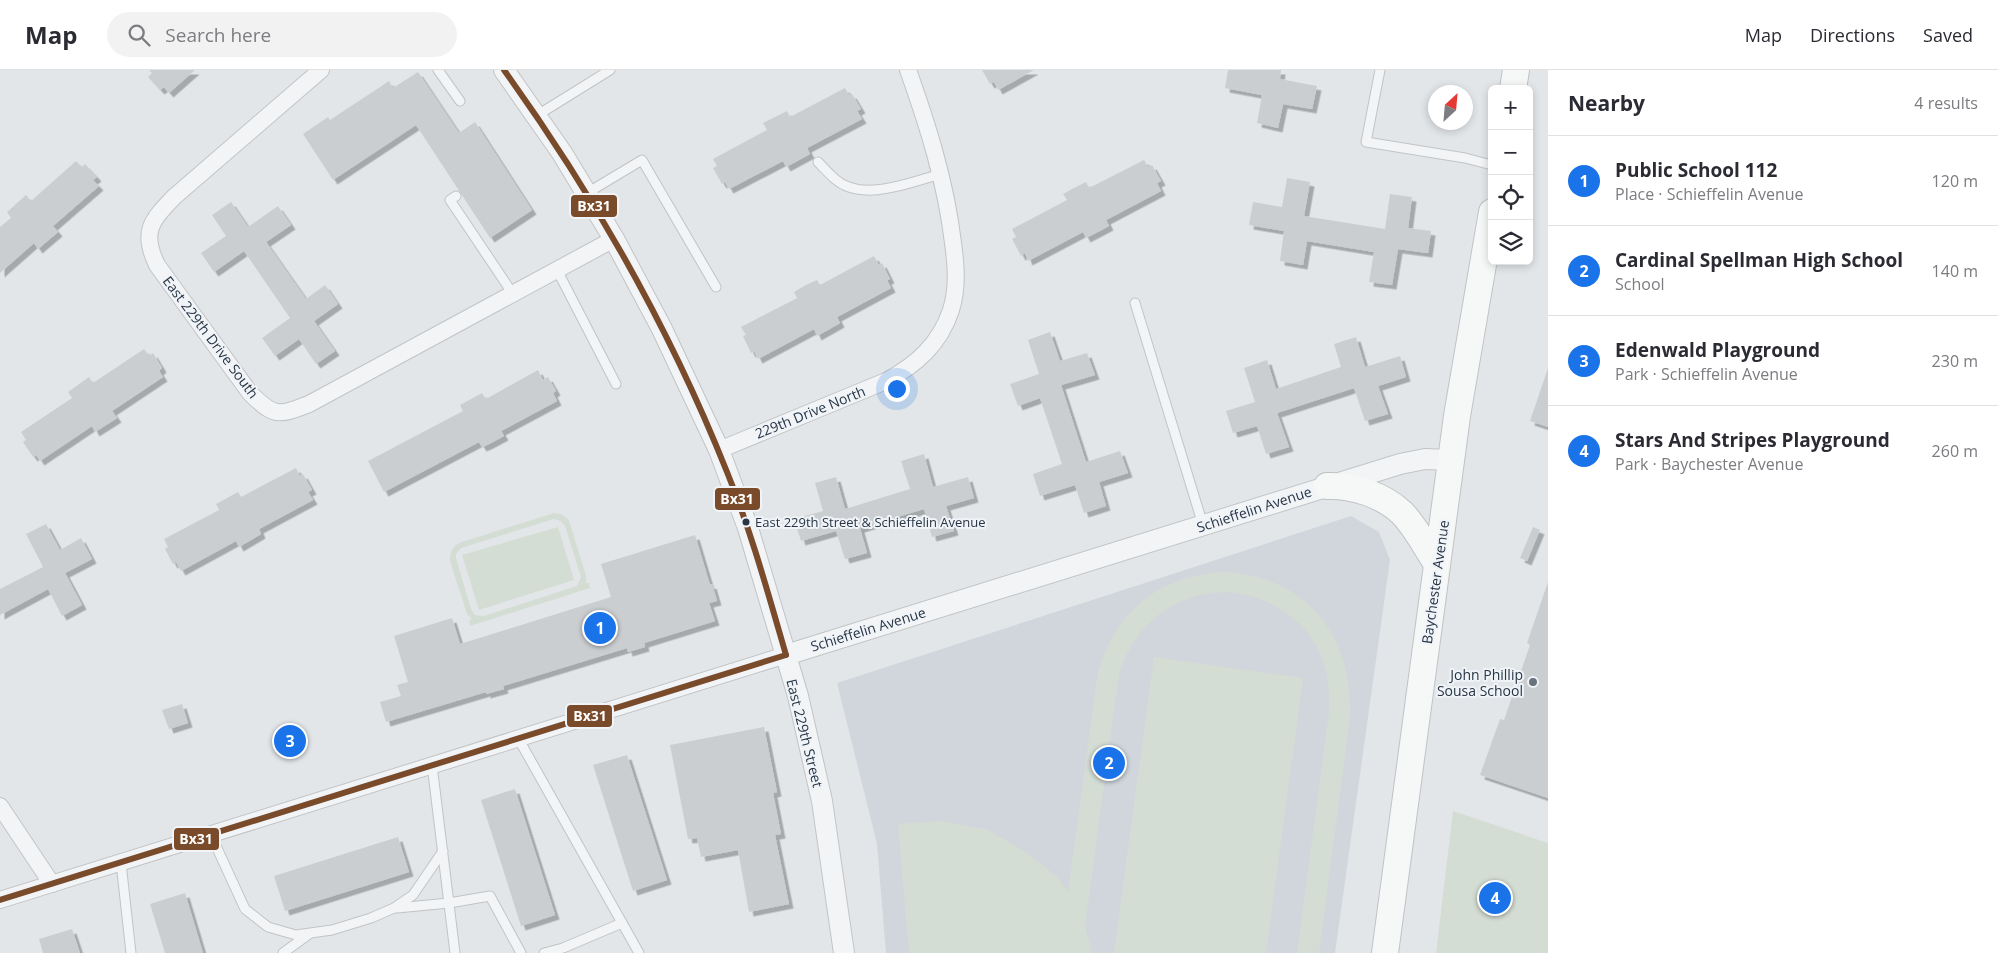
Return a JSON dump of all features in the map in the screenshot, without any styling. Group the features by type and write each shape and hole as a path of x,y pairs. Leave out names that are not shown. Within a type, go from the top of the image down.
{"main road":[{"path":"1514,85 1516,70"},
{"name":"Baychester Avenue","path":"1385,953 1451,460 1491,220"},
{"path":"1327,486 1342,485 1369,493 1396,508 1409,521 1437,564"}],"street":[{"name":"East 229th Drive South","path":"320,70 174,197 161,210 152,223 149,234 149,248 157,265 250,393 272,412 285,413 301,407 614,239"},
{"name":"East 229th Street","path":"504,70 562,153 614,239 661,327 718,450 746,523 798,696 822,801 844,953"},
{"name":"229th Drive North","path":"718,450 886,381 908,369 927,352 942,331 951,310 956,288 956,265 949,208 927,122 908,70"},
{"name":"Schieffelin Avenue","path":"0,900 1327,486 1408,462 1432,459 1451,460"},
{"path":"0,806 52,884"}],"lane":[{"path":"438,70 460,101"},
{"path":"536,116 610,70"},
{"path":"1380,70 1366,142 1465,158 1488,164"},
{"path":"586,193 642,160 716,288"},
{"path":"818,162 836,181 855,189 874,192 941,174"},
{"path":"456,196 450,200 513,294"},
{"path":"557,270 616,384"},
{"path":"1136,303 1204,525"},
{"path":"518,738 639,953"},
{"path":"432,765 456,953"},
{"path":"211,835 245,909 268,927 296,935 332,930 371,918 394,908 413,895 443,851"},
{"path":"121,863 131,953"},
{"path":"394,908 449,903 490,896 521,953"},
{"path":"544,953 563,948 622,922"},
{"path":"282,953 311,933"}],"shaded area":[{"path":"554,513 561,514 569,520 586,576 586,583 589,583 590,588 470,626 469,620 472,619 467,614 450,561 453,549 462,542","holes":["554,519 561,521 565,526 581,577 577,586 484,616 475,615 471,609 456,558 456,554 461,548"]},
{"path":"1351,516 1379,532 1390,560 1335,953 886,953 877,844 837,683"},
{"path":"558,527 574,580 479,610 462,555"},
{"path":"1228,572 1257,577 1282,586 1303,600 1321,617 1334,638 1344,662 1349,688 1350,717 1319,953 1297,953 1329,713 1329,687 1326,671 1321,655 1313,640 1292,617 1273,605 1249,595 1225,592 1201,594 1180,602 1160,614 1143,631 1129,651 1119,674 1085,926 1092,953 909,953 898,824 942,821 988,830 1027,853 1056,876 1068,892 1097,678 1104,654 1115,633 1128,616 1143,601 1161,589 1181,580 1204,574"},
{"path":"1154,657 1303,678 1266,953 1114,953"},
{"path":"1453,811 1548,843 1548,953 1436,953"}],"building":[{"path":"149,70 195,70 169,93 164,87 160,90 148,77 152,73"},
{"path":"982,70 1034,70 998,90 994,82 990,84"},
{"path":"1228,70 1281,70 1280,79 1317,86 1312,109 1283,104 1278,128 1257,123 1262,95 1225,88"},
{"path":"418,72 459,133 475,122 532,210 490,238 416,125 333,180 303,134 328,117 330,120 389,81 393,88"},
{"path":"845,88 849,95 852,94 861,109 857,111 862,119 807,148 810,154 786,167 783,161 729,189 725,182 722,184 713,168 717,166 713,159 767,130 763,123 787,111 790,117"},
{"path":"1144,160 1148,167 1152,165 1161,181 1157,183 1161,191 1106,220 1109,226 1086,238 1083,232 1028,261 1025,253 1021,256 1012,239 1016,237 1012,229 1067,200 1063,194 1072,189 1086,182 1089,188"},
{"path":"76,161 82,167 85,164 97,177 93,180 99,186 53,226 58,232 38,249 34,243 0,273 0,227 11,218 7,212 26,195 31,201"},
{"path":"1287,178 1310,182 1304,216 1385,229 1390,194 1412,197 1408,228 1431,231 1428,253 1398,249 1392,285 1369,282 1374,252 1307,241 1303,265 1280,261 1284,231 1249,225 1253,202 1282,207"},
{"path":"231,202 248,227 278,206 291,225 266,242 306,299 325,285 338,304 314,321 335,351 316,364 299,339 275,356 262,338 290,318 244,251 214,272 201,253 226,236 212,215"},
{"path":"874,256 879,265 882,263 890,279 887,280 891,288 837,317 840,323 817,336 814,329 758,359 754,351 751,353 743,336 746,335 741,327 797,298 794,292 804,286 817,280 820,285"},
{"path":"1050,332 1060,361 1087,353 1095,375 1061,385 1086,462 1120,451 1128,473 1099,482 1106,506 1084,513 1075,485 1040,496 1033,474 1062,464 1040,398 1018,406 1010,384 1039,374 1028,340"},
{"path":"1356,337 1365,367 1400,356 1406,377 1378,386 1388,414 1365,421 1354,388 1277,413 1289,447 1266,454 1257,426 1233,433 1226,411 1255,402 1244,368 1267,360 1276,389 1341,367 1334,344"},
{"path":"144,349 149,356 153,353 162,368 159,371 163,377 112,411 117,418 95,432 92,426 40,461 36,455 33,457 23,442 26,440 21,432 72,398 68,392 89,377 93,383"},
{"path":"1548,368 1548,427 1530,421"},
{"path":"538,370 543,380 548,377 556,391 553,393 557,401 501,431 504,436 487,445 482,447 479,442 384,492 368,461 463,411 460,405 482,393 486,399"},
{"path":"924,454 933,487 968,477 974,498 946,506 954,531 932,537 924,509 860,528 867,553 845,559 836,531 801,541 794,519 823,511 815,483 836,477 845,509 910,489 901,461"},
{"path":"296,468 300,476 303,474 312,490 308,492 313,500 259,529 261,534 239,547 236,541 181,571 176,562 173,564 165,549 168,547 164,539 219,510 216,504 238,492 241,497"},
{"path":"46,524 60,550 81,538 92,559 65,573 82,605 62,616 48,589 0,615 0,589 43,567 26,534"},
{"path":"1533,527 1540,530 1527,561 1520,558"},
{"path":"695,535 710,585 712,584 717,601 709,603 715,621 644,643 645,647 628,652 627,648 503,686 504,689 486,694 486,692 386,722 380,702 401,696 397,685 408,682 394,636 452,618 460,644 611,597 601,564"},
{"name":"John Phillip Sousa School","path":"1548,582 1548,798 1480,775 1500,719 1504,720 1530,645 1527,643"},
{"path":"182,704 188,723 169,729 162,710"},
{"path":"764,727 777,792 773,793 781,834 775,835 789,904 749,912 738,850 701,857 697,838 688,839 670,745"},
{"path":"627,755 667,880 633,891 593,765"},
{"path":"515,789 555,915 521,926 481,800"},
{"path":"398,837 409,872 285,911 274,876"},
{"path":"185,893 203,953 165,953 150,904"},
{"path":"72,929 80,953 43,953 39,939"}],"transit line":[{"name":"Bx31","path":"504,70 569,165 599,214 628,264 681,366 736,494 759,562 786,655"},
{"name":"Bx31","path":"0,900 786,655"}],"place":[{"name":"East 229th Street & Schieffelin Avenue","path":"746,522"},
{"name":"Public School 112","path":"600,628"},
{"name":"John Phillip Sousa School","path":"1533,682"},
{"name":"Edenwald Playground","path":"290,741"},
{"name":"Cardinal Spellman High School","path":"1109,763"},
{"name":"Stars And Stripes Playground","path":"1495,898"}]}
